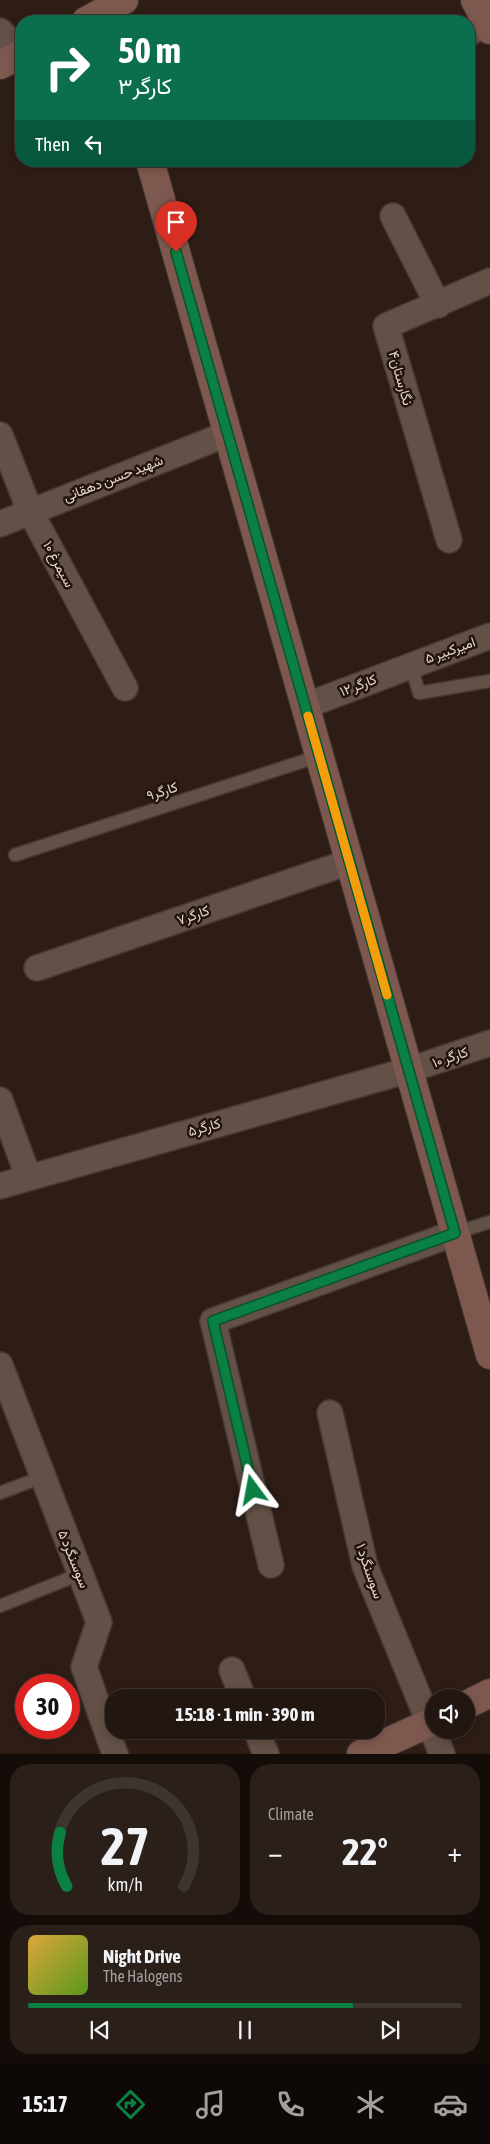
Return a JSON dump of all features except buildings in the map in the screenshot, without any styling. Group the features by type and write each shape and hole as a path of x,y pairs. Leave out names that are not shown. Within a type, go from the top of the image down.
{"street":[{"path":"0,31 15,47"},
{"path":"0,65 15,56"},
{"path":"152,167 490,1355"},
{"path":"393,216 438,305"},
{"name":"نگارستان۴","path":"448,540 386,326 490,281"},
{"name":"شهید حسن دهقانی","path":"0,524 227,434"},
{"name":"سیمرغ ۱۰","path":"0,435 30,511 125,688"},
{"name":"امیرکبیر ۵","path":"411,665 490,636"},
{"name":"کارگر ۱۲","path":"305,706 411,665"},
{"name":"کارگر۷","path":"37,968 349,862"},
{"name":"کارگر ۱۰","path":"409,1070 490,1043"},
{"name":"کارگر۵","path":"0,1186 28,1176 409,1070"},
{"path":"0,1100 28,1176"},
{"path":"271,1565 213,1321 455,1233"},
{"name":"سوسنگرد ۵","path":"0,1364 99,1622 84,1667 116,1754"},
{"name":"سوسنگرد ۱","path":"330,1413 365,1566 425,1706"},
{"path":"232,1670 239,1689"},
{"path":"475,1700 490,1693"},
{"path":"361,1754 425,1725"},
{"path":"260,1739 266,1754"},
{"name":"سوسنگرد ۱","path":"437,1739 442,1754"}],"lane":[{"path":"411,665 420,693 490,681"},
{"name":"کارگر۹","path":"15,855 319,756"},
{"path":"455,1233 490,1222"},
{"path":"0,1493 42,1477"},
{"path":"0,1606 80,1574"}],"slow traffic":[{"path":"308,716 387,995"}],"route":[{"path":"176,252 455,1233 213,1321 253,1490"}]}
